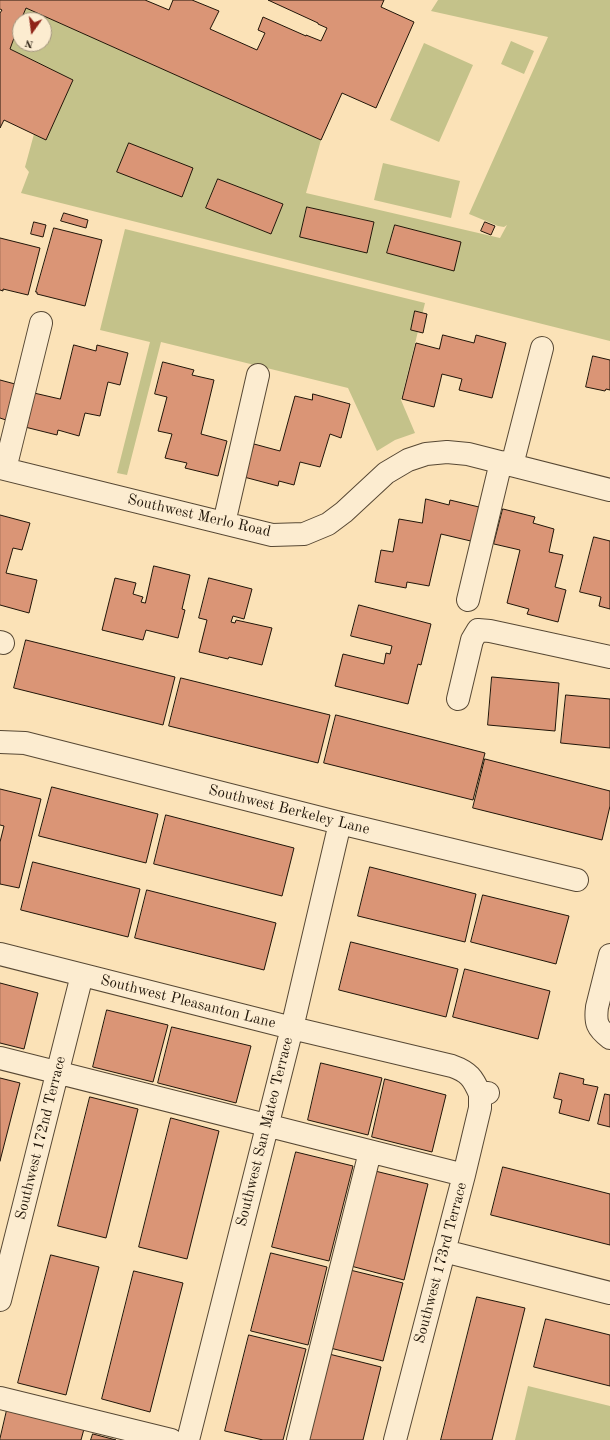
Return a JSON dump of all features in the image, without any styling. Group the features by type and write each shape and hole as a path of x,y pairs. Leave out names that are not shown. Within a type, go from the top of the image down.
{"street":[{"path":"2,468 41,323"},
{"path":"468,600 542,348"},
{"path":"224,523 258,375"},
{"name":"Southwest Merlo Road","path":"2,468 272,535 304,534 328,524 344,512 386,472 408,460 426,454 447,452 468,454 610,490"},
{"path":"458,699 472,640 478,630 490,631 610,657"},
{"name":"Southwest Berkeley Lane","path":"0,742 25,743 340,823 577,880"},
{"name":"Southwest San Mateo Terrace","path":"188,1440 292,1028 340,823"},
{"name":"Southwest Pleasanton Lane","path":"0,954 456,1068 467,1073 484,1094"},
{"path":"603,1030 597,1007 610,955"},
{"name":"Southwest 172nd Terrace","path":"0,1300 82,975"},
{"path":"0,1058 464,1175"},
{"name":"Southwest 173rd Terrace","path":"395,1440 484,1094"},
{"path":"298,1440 370,1152"},
{"path":"444,1251 610,1293"},
{"path":"0,1398 171,1440"}],"shaded area":[{"path":"438,0 610,0 610,341 21,193 29,172 25,167 34,134 46,139 73,80 16,52 52,52 52,20 321,140 306,193 500,238 507,225 504,227 498,226 469,214 548,37 431,11","holes":["218,179 283,204 271,234 206,208","307,207 374,222 367,252 301,237","395,225 461,242 454,270 387,253"]},
{"path":"26,8 35,12 24,12"},
{"path":"511,41 534,51 524,74 501,64"},
{"path":"424,43 473,65 439,142 390,120"},
{"path":"383,163 460,181 451,218 374,200"},
{"path":"125,229 425,303 401,400 415,433 395,440 377,451 348,388 161,342 127,475 117,473 150,342 100,330"},
{"path":"528,1386 610,1406 610,1440 515,1440"}],"building":[{"path":"0,0 145,0 169,10 173,0 192,0 219,11 210,29 257,50 265,33 258,30 263,17 321,41 327,28 268,0 384,0 381,7 414,22 376,108 342,93 321,140 52,20 52,12 35,12 26,8 24,12 12,12 12,44 10,49 12,52 16,52 73,80 46,140 4,120 0,128 0,13 2,10 0,9"},
{"path":"129,143 193,168 182,197 117,172"},
{"path":"218,179 283,204 271,234 206,208"},
{"path":"307,207 374,222 367,253 300,237"},
{"path":"64,213 88,220 86,228 61,221"},
{"path":"34,222 46,225 43,237 31,234"},
{"path":"485,222 495,226 491,235 481,231"},
{"path":"395,225 461,242 454,271 387,253"},
{"path":"54,228 102,240 85,306 37,294 36,292"},
{"path":"0,238 40,248 28,295 3,289 3,291 0,290"},
{"path":"415,311 427,314 423,333 411,330"},
{"path":"443,335 474,343 476,335 506,343 492,398 459,390 462,379 442,374 434,407 402,399 416,343 439,349"},
{"path":"74,345 96,351 97,345 128,353 120,385 108,382 100,416 85,413 79,436 58,430 57,435 25,427 34,393 60,399"},
{"path":"593,356 610,360 610,390 606,389 605,391 586,387"},
{"path":"163,362 194,370 192,375 214,380 201,434 227,441 218,476 185,468 187,463 165,458 172,434 158,431 167,397 155,394"},
{"path":"0,380 15,384 6,420 0,418"},
{"path":"313,394 350,404 341,438 330,434 320,467 300,462 294,485 279,481 278,486 244,477 254,444 280,451 295,396 312,400"},
{"path":"426,499 449,505 450,500 483,508 475,542 441,534 429,586 407,582 406,588 375,582 381,550 393,552 399,519 422,523"},
{"path":"503,509 535,517 533,523 554,529 549,552 563,555 555,587 566,590 558,622 527,614 529,609 507,603 520,550 494,544"},
{"path":"0,515 30,523 22,550 13,548 6,573 37,580 29,613 0,605"},
{"path":"594,537 610,541 610,609 599,606 601,597 580,592"},
{"path":"154,566 190,575 182,609 185,610 178,638 146,630 143,640 102,630 115,578 136,583 133,594 143,597 141,602 145,603"},
{"path":"209,578 252,589 244,619 233,616 231,622 235,623 236,620 272,628 262,665 199,652 207,620 199,618"},
{"path":"359,605 431,624 421,665 418,664 408,704 335,686 343,654 384,664 386,653 390,654 392,646 351,636"},
{"path":"26,640 175,677 163,725 14,688"},
{"path":"492,677 559,683 555,731 488,725"},
{"path":"181,678 330,715 318,763 169,726"},
{"path":"566,695 610,699 610,748 561,743"},
{"path":"336,715 485,753 473,800 324,763"},
{"path":"485,759 610,791 610,806 602,840 473,808"},
{"path":"52,787 158,814 146,863 39,836"},
{"path":"0,789 41,799 19,888 0,884 0,842 4,826 0,825"},
{"path":"166,815 294,848 282,896 154,864"},
{"path":"33,862 140,889 128,937 21,910"},
{"path":"370,867 476,894 465,942 358,916"},
{"path":"147,890 276,923 264,970 135,938"},
{"path":"483,895 569,916 556,964 471,942"},
{"path":"351,942 458,969 446,1017 339,990"},
{"path":"465,969 550,991 538,1039 453,1017"},
{"path":"0,983 38,993 24,1049 0,1043"},
{"path":"107,1010 168,1025 153,1082 93,1067"},
{"path":"172,1027 251,1046 236,1103 158,1083"},
{"path":"321,1063 382,1078 368,1135 308,1120"},
{"path":"560,1073 584,1079 583,1084 598,1087 589,1121 559,1113 562,1100 554,1098"},
{"path":"0,1078 20,1083 0,1161"},
{"path":"385,1079 446,1095 432,1152 372,1137"},
{"path":"605,1094 610,1095 610,1127 598,1124"},
{"path":"90,1097 138,1109 106,1238 58,1226"},
{"path":"171,1118 219,1131 187,1259 139,1247"},
{"path":"296,1152 353,1166 329,1261 272,1247"},
{"path":"503,1167 610,1194 610,1245 491,1215"},
{"path":"371,1170 428,1184 404,1280 347,1265"},
{"path":"271,1253 327,1267 308,1345 251,1331"},
{"path":"51,1255 99,1267 66,1395 18,1383"},
{"path":"346,1269 403,1283 383,1361 326,1347"},
{"path":"134,1271 183,1283 150,1412 102,1399"},
{"path":"477,1297 525,1308 492,1440 441,1440"},
{"path":"546,1319 610,1335 610,1386 534,1367"},
{"path":"249,1335 306,1349 283,1440 263,1440 225,1431"},
{"path":"325,1353 381,1367 363,1440 303,1440"},
{"path":"7,1410 84,1429 81,1440 0,1440"},
{"path":"93,1434 116,1440 91,1440"}]}
